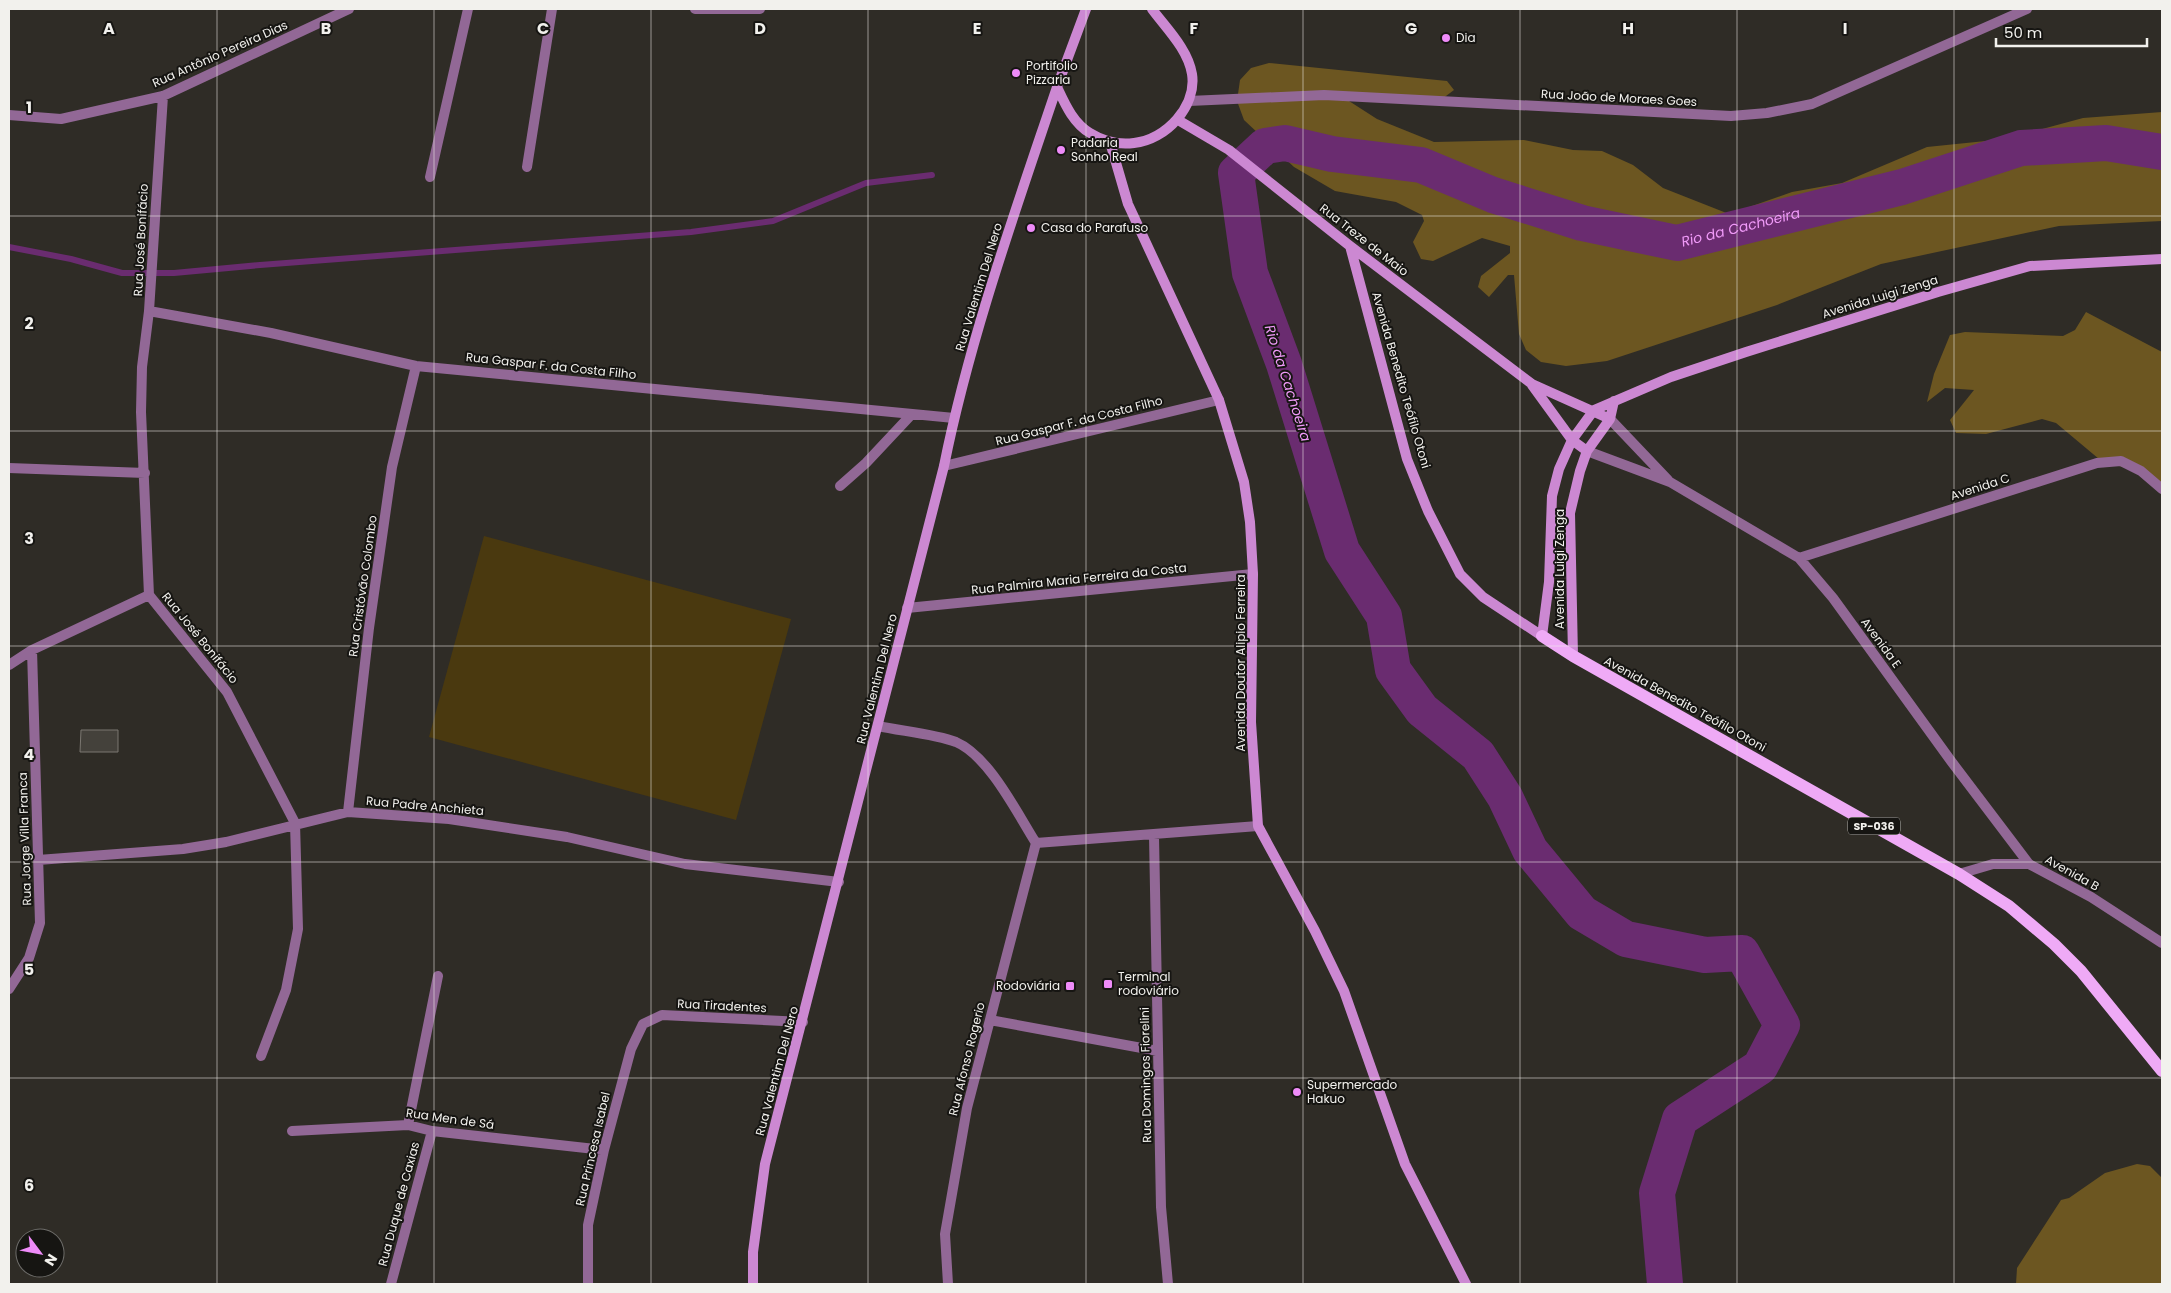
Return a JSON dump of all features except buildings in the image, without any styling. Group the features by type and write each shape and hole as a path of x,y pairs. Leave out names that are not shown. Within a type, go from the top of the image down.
{"main road":[{"name":"Rua Valentim Del Nero","path":"754,1284 753,1252 765,1164 839,882 944,466 954,418 1001,254 1057,87 1086,9"},
{"path":"1057,87 1071,116 1088,132 1110,142 1135,143 1158,136 1178,120 1189,101 1193,85 1192,72 1180,45 1152,9"},
{"name":"Rua Treze de Maio","path":"1178,120 1229,150 1350,246 1532,384 1610,418"},
{"name":"Avenida Doutor Alipio Ferreira","path":"1110,142 1128,204 1219,400 1244,482 1250,522 1254,574 1251,722 1258,826 1315,931 1344,991 1405,1164 1466,1284"},
{"name":"Avenida Benedito Teófilo Otoni","path":"1350,246 1407,459 1428,512 1460,574 1483,597 1573,656 1959,874 2009,906 2054,944 2081,971 2162,1071"},
{"name":"Avenida Luigi Zenga","path":"1542,636 1549,582 1552,496 1559,470 1572,440 1594,410 1671,377 1746,352 1938,292 2030,266 2162,259"},
{"name":"Rua Treze de Maio","path":"1532,384 1572,440 1587,451"},
{"name":"Avenida Luigi Zenga","path":"1573,656 1570,513 1587,451 1610,418 1614,401"}],"street":[{"name":"Rua Antônio Pereira Dias","path":"9,115 60,119 163,96 349,9"},
{"path":"430,177 468,9"},
{"path":"527,167 552,9"},
{"path":"695,9 760,9"},
{"name":"Rua João de Moraes Goes","path":"1189,101 1324,95 1731,116 1767,113 1812,104 2027,9"},
{"name":"Rua José Bonifácio","path":"163,96 149,311 142,367 141,412 149,595 227,692 295,823 298,929 286,990 262,1056"},
{"name":"Rua Gaspar F. da Costa Filho","path":"149,311 271,333 416,366 954,418"},
{"name":"Rua Cristóvão Colombo","path":"348,812 368,628 392,468 416,366"},
{"name":"Rua Gaspar F. da Costa Filho","path":"944,466 1219,400"},
{"path":"840,486 866,463 911,415"},
{"name":"Avenida E","path":"1610,418 1670,482"},
{"name":"Avenida E","path":"1587,451 1670,482 1799,558 1833,598 1950,761 2028,864"},
{"name":"Avenida C","path":"1799,558 2097,462 2121,461 2140,471 2162,490"},
{"path":"9,468 145,473"},
{"name":"Rua Palmira Maria Ferreira da Costa","path":"907,608 1254,574"},
{"path":"9,665 32,650 149,595"},
{"name":"Rua Jorge Villa Franca","path":"9,989 29,958 40,923 32,650"},
{"path":"878,726 955,742 969,749 994,777 1036,843 1154,836 1258,826"},
{"name":"Rua Padre Anchieta","path":"38,860 183,850 226,842 295,823 348,812 449,819 567,837 685,864 839,882"},
{"name":"Rua Domingos Fiorelini","path":"1154,836 1161,1207 1168,1284"},
{"name":"Rua Afonso Rogerio","path":"948,1284 945,1234 967,1108 1036,843"},
{"name":"Avenida B","path":"1959,874 1993,864 2028,864 2091,898 2162,943"},
{"name":"Rua Duque de Caxias","path":"408,1125 438,976"},
{"name":"Rua Tiradentes","path":"643,1024 662,1015 803,1022"},
{"path":"990,1020 1158,1051"},
{"name":"Rua Princesa Isabel","path":"588,1284 588,1225 604,1150 631,1049 643,1024"},
{"name":"Rua Men de Sá","path":"292,1131 408,1125 432,1131 604,1150"},
{"name":"Rua Duque de Caxias","path":"391,1284 432,1131"}],"shaded area":[{"path":"1269,63 1447,81 1454,90 1442,99 1349,101 1377,119 1434,142 1524,140 1573,150 1602,151 1633,165 1663,188 1729,214 1792,192 1842,183 1927,147 2005,139 2083,118 2162,112 2162,221 2059,226 1881,264 1777,305 1607,361 1566,366 1541,362 1526,350 1519,334 1514,275 1508,275 1489,297 1478,287 1481,276 1510,253 1510,246 1482,238 1433,261 1421,259 1413,242 1424,221 1422,215 1396,202 1335,191 1294,167 1244,120 1237,101 1240,80 1251,68"},
{"path":"2086,312 2162,352 2162,488 2143,474 2099,459 2056,423 2042,419 1986,434 1956,433 1950,420 1974,390 1945,388 1927,402 1934,374 1950,335 1965,332 2063,336 2075,330"},
{"path":"484,536 791,619 736,820 429,737"},
{"path":"2137,1164 2150,1166 2162,1178 2162,1284 2016,1284 2017,1268 2061,1200 2069,1198 2105,1173"}],"waterway":[{"name":"Rio da Cachoeira","path":"1665,1284 1657,1193 1680,1119 1760,1067 1782,1025 1742,953 1705,955 1626,939 1582,913 1530,850 1505,797 1478,755 1422,710 1393,670 1384,616 1342,551 1284,364 1250,273 1236,173 1265,146 1285,143 1332,154 1421,165 1493,195 1582,223 1677,243 1902,187 2021,148 2106,143 2162,152"},
{"path":"9,247 71,259 122,273 174,273 691,232 773,221 866,183 932,175"}],"place":[{"name":"Dia","path":"1446,38"},
{"name":"Portifolio Pizzaria","path":"1016,73"},
{"name":"Padaria Sonho Real","path":"1061,150"},
{"name":"Casa do Parafuso","path":"1031,228"},
{"name":"Terminal rodoviário","path":"1108,984"},
{"name":"Rodoviária","path":"1070,986"},
{"name":"Supermercado Hakuo","path":"1297,1092"}]}
